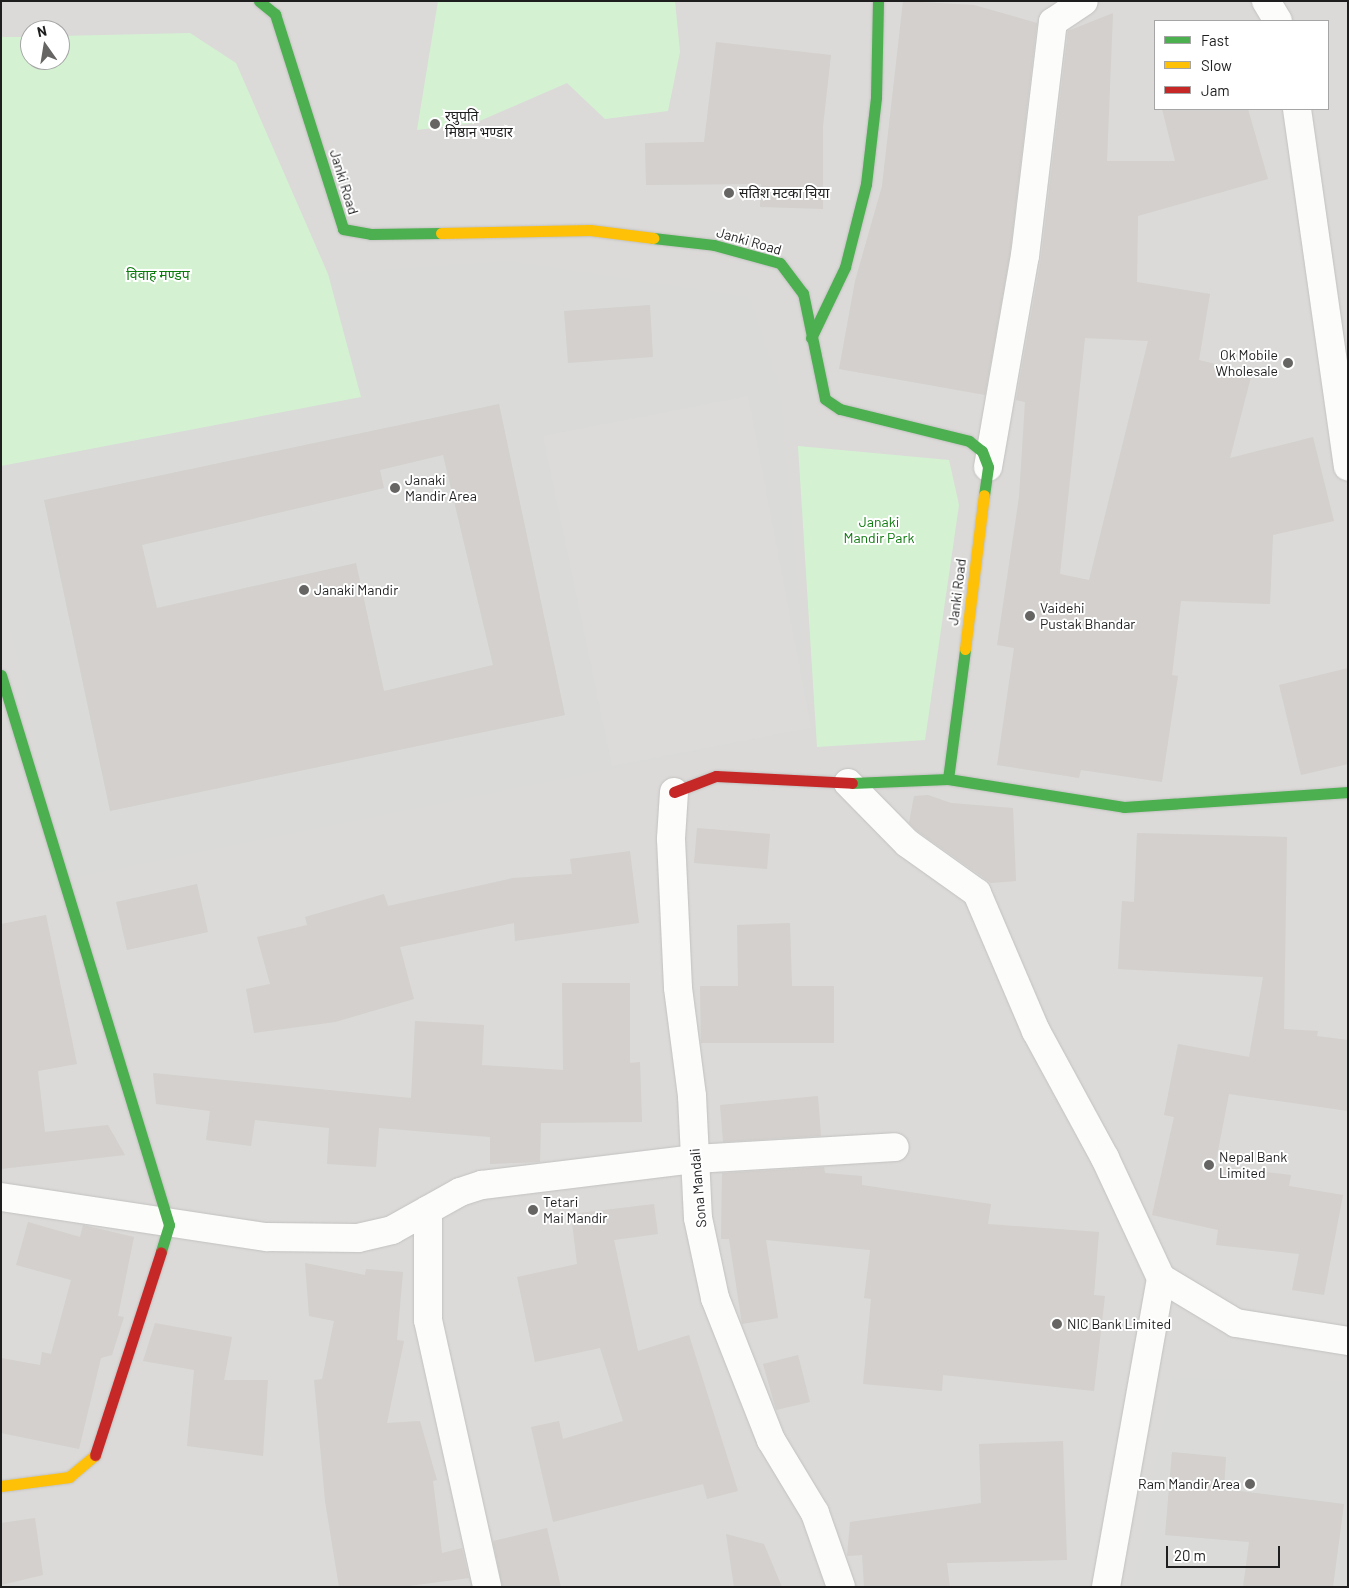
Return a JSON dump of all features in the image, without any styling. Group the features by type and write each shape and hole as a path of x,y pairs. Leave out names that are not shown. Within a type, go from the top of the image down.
{"street":[{"name":"Janki Road","path":"259,1 275,14 343,229 371,234 590,230 714,245 780,263 794,276 803,293 825,399 840,409 969,441 982,451 988,468 948,779"},
{"path":"811,338 845,267 866,184 876,97 878,1"},
{"path":"988,468 1025,256 1052,22 1084,1"},
{"path":"1266,1 1277,20"},
{"path":"1297,110 1348,466"},
{"path":"1,675 169,1225 98,1450 84,1468 69,1477 1,1486"},
{"path":"674,792 716,776 848,783 948,779 1124,807 1348,792"},
{"path":"848,783 907,843 977,893 1036,1031 1105,1158 1161,1278 1236,1323 1348,1341"},
{"name":"Sona Mandali","path":"674,792 674,911 695,1159 698,1218 715,1298 771,1440 815,1513 841,1587"},
{"path":"1,1197 169,1225 267,1237 358,1238 392,1230 428,1210 482,1185 695,1159 895,1147"},
{"path":"428,1210 428,1320 487,1587"},
{"path":"1106,1587 1161,1278"}],"shaded area":[{"path":"1,1 1348,1 1348,1587 1,1587"},
{"name":"Janaki Mandir Area","path":"190,33 236,63 328,274 510,261 749,297 779,385 811,728 68,879 1,590 1,37 20,37 20,70 70,70 70,36"},
{"path":"748,396 811,728 612,766 543,436"},
{"name":"Ram Mandir Area","path":"1171,1378 1348,1381 1348,1587 1132,1587"}],"green space":[{"path":"438,1 675,1 680,52 668,111 605,119 567,83 475,123 417,130"},
{"name":"विवाह मण्डप","path":"190,33 236,63 328,274 361,397 1,466 1,37 20,37 20,70 70,70 70,36"},
{"name":"Janaki Mandir Park","path":"798,446 949,460 959,505 925,740 817,747"}],"building":[{"path":"903,1 974,5 1037,23 1010,254 985,395 839,369 855,281 882,186"},
{"path":"1113,13 1107,161 1175,161 1162,110 1248,110 1268,179 1138,216 1137,282 1210,294 1199,360 1252,373 1230,458 1313,437 1334,521 1273,535 1270,604 1181,601 1172,675 1178,676 1162,782 1081,770 1079,778 997,765 1014,648 997,645 1019,497 1025,402 1016,400 1041,258 1068,31","holes":["1085,338 1148,341 1089,580 1060,574"]},
{"path":"716,42 831,55 823,126 823,209 760,207 761,184 646,185 645,143 704,142"},
{"path":"650,305 653,357 568,363 564,311"},
{"path":"499,404 565,715 110,811 44,500","holes":["443,455 493,665 384,691 356,563 157,608 142,545 384,488 380,470"]},
{"path":"1348,668 1348,764 1301,775 1279,685"},
{"path":"928,795 951,803 1013,808 1016,881 991,883 917,831 909,823 914,796"},
{"path":"697,828 770,834 767,869 694,863"},
{"path":"1137,833 1287,837 1284,1029 1318,1031 1317,1036 1348,1040 1348,1111 1229,1094 1215,1166 1291,1175 1289,1186 1343,1195 1324,1295 1292,1290 1299,1254 1216,1245 1218,1230 1152,1215 1174,1117 1164,1115 1178,1044 1249,1057 1263,977 1118,969 1122,901 1134,902"},
{"path":"630,851 639,923 515,941 514,923 400,947 414,999 335,1022 254,1033 246,989 270,984 257,937 307,925 305,917 384,894 388,906 513,878 572,874 570,859"},
{"path":"197,884 208,932 127,950 116,902"},
{"path":"46,915 77,1064 38,1071 45,1132 108,1125 125,1155 1,1169 1,924"},
{"path":"790,923 792,986 834,986 834,1043 701,1043 700,986 738,986 737,925"},
{"path":"562,983 630,983 630,1063 640,1062 642,1122 541,1123 540,1162 490,1164 490,1137 379,1128 376,1167 327,1164 329,1128 255,1120 251,1146 206,1140 210,1111 156,1104 153,1073 411,1098 415,1021 484,1025 482,1065 563,1070"},
{"path":"818,1096 821,1136 723,1142 720,1105"},
{"path":"824,1167 825,1173 862,1176 862,1185 991,1204 988,1224 1099,1232 1094,1295 1105,1296 1094,1391 943,1375 942,1391 863,1384 871,1299 864,1298 870,1250 766,1240 778,1318 742,1324 729,1239 721,1239 722,1173"},
{"path":"654,1204 658,1234 614,1240 638,1351 689,1335 738,1491 707,1499 703,1484 553,1522 531,1427 559,1421 563,1439 623,1421 600,1348 535,1362 517,1277 577,1264 571,1214"},
{"path":"28,1222 80,1237 83,1225 134,1237 118,1316 124,1317 112,1355 101,1358 79,1449 1,1433 1,1358 40,1365 42,1352 51,1354 71,1280 16,1265"},
{"path":"305,1263 365,1275 366,1269 403,1272 397,1340 404,1341 387,1423 420,1421 437,1480 433,1481 442,1553 462,1548 469,1578 401,1587 339,1587 325,1501 314,1380 322,1379 334,1321 309,1316"},
{"path":"155,1323 232,1337 224,1380 268,1380 263,1456 187,1446 194,1370 143,1361"},
{"path":"798,1355 810,1402 776,1410 763,1364"},
{"path":"1063,1441 1067,1560 947,1563 950,1587 864,1587 862,1555 847,1556 850,1522 981,1503 979,1444"},
{"path":"1172,1452 1226,1457 1224,1489 1344,1504 1333,1587 1243,1587 1249,1542 1165,1535"},
{"path":"35,1518 43,1575 1,1585 1,1523"},
{"path":"547,1528 561,1587 502,1587 493,1541"},
{"path":"726,1534 764,1544 782,1587 734,1587"}],"traffic: fast":[{"path":"259,1 275,14 343,229 371,234 441,233"},
{"path":"811,338 845,267 866,184 876,97 878,1"},
{"path":"653,238 714,245 780,263 803,293 825,399 840,409 969,441 982,451 988,467 984,495"},
{"path":"948,779 965,649"},
{"path":"1,675 169,1225 161,1252"},
{"path":"852,783 948,779 1124,807 1348,792"}],"traffic: slow":[{"path":"441,233 590,230 653,238"},
{"path":"965,649 984,495"},
{"path":"1,1486 69,1477 95,1455"}],"traffic: jam":[{"path":"674,792 716,776 852,783"},
{"path":"95,1455 161,1252"}],"place":[{"name":"रघुपति मिष्ठान भण्डार","path":"435,124"},
{"name":"सतिश मटका चिया","path":"729,193"},
{"name":"Ok Mobile Wholesale","path":"1288,363"},
{"name":"Janaki Mandir Area","path":"395,488"},
{"name":"Janaki Mandir","path":"304,590"},
{"name":"Vaidehi Pustak Bhandar","path":"1030,616"},
{"name":"Nepal Bank Limited","path":"1209,1165"},
{"name":"Tetari Mai Mandir","path":"533,1210"},
{"name":"NIC Bank Limited","path":"1057,1324"},
{"name":"Ram Mandir Area","path":"1250,1484"}]}
